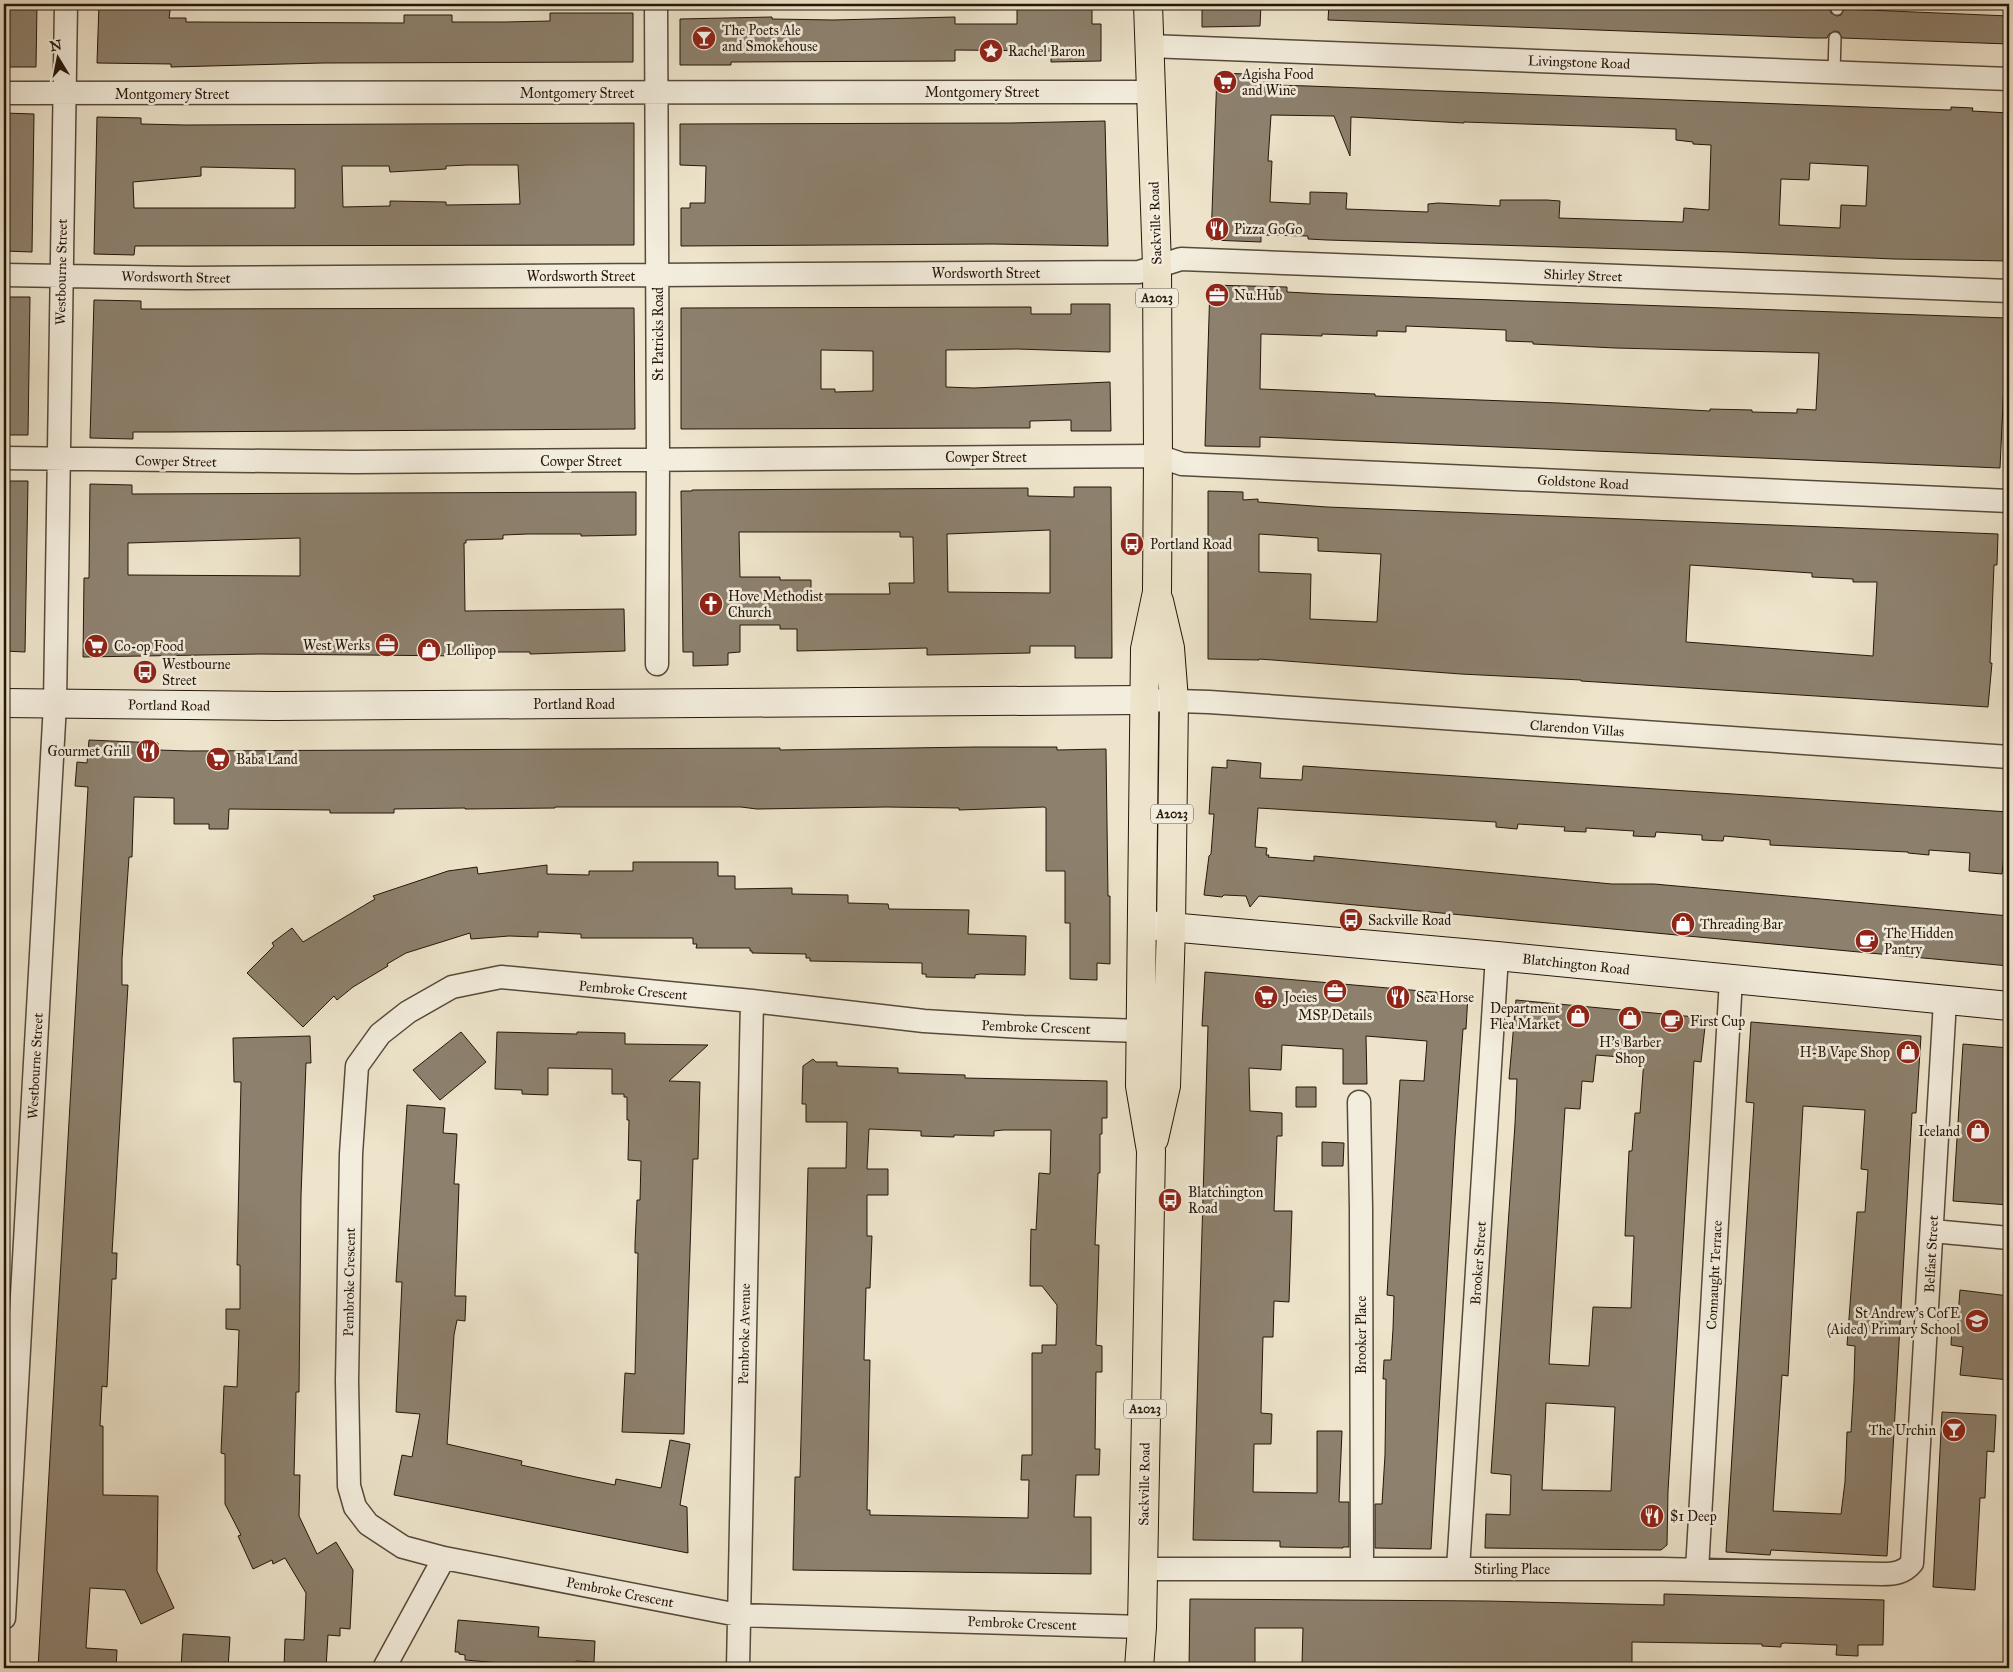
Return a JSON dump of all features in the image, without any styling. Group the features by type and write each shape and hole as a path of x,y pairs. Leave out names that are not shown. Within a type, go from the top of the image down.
{"main road":[{"name":"Sackville Road","path":"1139,1668 1142,1627 1151,1151 1140,1086 1145,649 1157,592 1158,456 1157,266 1148,4"},
{"name":"Sackville Road","path":"1151,1151 1166,1086 1171,927 1174,700 1170,648 1157,592"}],"street":[{"name":"Westbourne Street","path":"4,1618 55,704 66,4"},
{"name":"St Patricks Road","path":"656,4 658,276 657,664"},
{"name":"Livingstone Road","path":"1149,46 2009,79"},
{"name":"Montgomery Street","path":"4,93 1151,92"},
{"name":"Shirley Street","path":"1157,266 1181,259 2009,291"},
{"name":"Wordsworth Street","path":"4,275 186,278 658,276 1139,272 1157,266"},
{"name":"Cowper Street","path":"4,458 354,462 1158,456"},
{"name":"Goldstone Road","path":"1158,456 1182,464 2009,501"},
{"name":"Portland Road","path":"4,703 274,706 1145,700"},
{"name":"Clarendon Villas","path":"1145,700 1174,700 2009,757"},
{"path":"2009,752 2009,757"},
{"name":"Blatchington Road","path":"1142,925 1497,956 2009,1006"},
{"name":"Brooker Street","path":"1458,1569 1497,956"},
{"name":"Pembroke Crescent","path":"1141,1030 1022,1027 924,1021 752,1000 501,978 452,986 408,1012 380,1034 357,1066 351,1154 348,1381 349,1486 355,1507 368,1524 403,1547 444,1558 738,1614 1142,1627"},
{"name":"Connaught Terrace","path":"1697,1570 1731,979"},
{"name":"Pembroke Avenue","path":"738,1668 752,1000"},
{"name":"Belfast Street","path":"1882,1574 1902,1572 1912,1562 1945,1000"},
{"name":"Brooker Place","path":"1359,1102 1362,1568"},
{"path":"1932,1230 2009,1238"},
{"path":"384,1668 444,1558"},
{"name":"Stirling Place","path":"1142,1569 1697,1570 1882,1574"}],"lane":[{"path":"1834,72 1835,38"}],"building":[{"path":"4,4 37,4 36,67 4,67"},
{"path":"99,4 171,4 169,18 186,18 186,22 404,23 404,15 452,15 452,22 505,22 550,21 550,13 633,13 633,62 323,63 171,67 171,64 97,63"},
{"path":"1052,4 1092,4 1092,24 1101,24 1101,61 1051,62 1051,51 955,50 955,61 731,62 731,65 680,65 680,19 772,17 772,19 833,20 955,17 955,24 1017,24 1017,7 1052,7"},
{"path":"1202,4 1261,4 1260,26 1202,27"},
{"path":"1329,4 1813,4 1813,7 1830,8 1831,13 1837,16 1841,15 1844,9 2009,16 2009,44 1842,38 1839,32 1835,31 1829,34 1827,38 1812,38 1328,20"},
{"path":"1217,73 1277,75 1276,85 1915,109 1951,110 1951,107 1973,108 1972,111 2009,113 2009,261 1894,259 1327,240 1308,239 1308,236 1261,235 1261,242 1211,240","holes":["1271,115 1334,116 1350,156 1351,117 1464,123 1676,129 1676,140 1693,142 1693,144 1711,145 1709,210 1684,208 1683,222 1559,218 1560,201 1547,200 1500,200 1500,206 1428,204 1428,212 1346,209 1347,193 1310,192 1310,204 1270,202 1272,161 1268,161","1810,163 1868,166 1866,206 1841,205 1840,228 1779,225 1781,179 1809,180"]},
{"path":"4,113 34,114 32,252 4,251"},
{"path":"97,117 141,118 141,124 185,125 634,123 634,245 135,246 134,255 94,254","holes":["518,165 520,204 446,205 446,202 390,201 390,206 343,207 342,166 389,166 390,172 446,169 446,166","201,167 295,169 295,208 134,208 133,182 201,176"]},
{"path":"1105,121 1108,246 993,244 681,246 681,208 690,208 690,203 705,203 706,166 680,165 680,124"},
{"path":"1210,285 1287,287 1287,292 1324,294 2007,318 2000,468 1260,437 1260,447 1205,446","holes":["1406,326 1506,330 1506,341 1533,342 1533,344 1819,353 1816,410 1797,409 1797,413 1710,409 1710,411 1260,389 1261,334 1377,336 1377,331 1406,332"]},
{"path":"4,297 30,297 28,435 4,435"},
{"path":"94,300 141,301 141,309 634,308 635,429 133,432 133,439 90,438"},
{"path":"1071,304 1110,304 1110,352 1017,349 946,350 946,387 974,388 1110,382 1111,431 1071,431 1071,420 1030,421 1030,428 681,429 681,308 1031,307 1031,314 1071,314","holes":["821,350 873,351 873,391 835,392 835,389 821,389"]},
{"path":"4,481 28,481 25,652 4,651"},
{"path":"90,484 132,485 132,494 636,492 636,535 503,535 503,539 466,540 466,543 464,543 465,611 624,609 625,651 530,654 530,652 464,652 464,656 261,654 83,657 84,578 89,578","holes":["300,538 300,576 128,575 128,543"]},
{"path":"1074,487 1111,487 1112,658 1075,658 1075,646 1030,646 1030,653 927,655 927,648 797,651 797,629 780,629 780,625 740,625 740,652 728,653 728,665 693,666 693,652 683,652 681,491 1028,488 1028,496 1074,497","holes":["1050,530 1050,593 948,592 947,534","739,532 900,532 900,537 913,537 914,583 889,583 890,594 811,594 811,580 780,580 780,577 740,577"]},
{"path":"1208,491 1243,492 1243,500 1258,499 1258,502 1327,507 1998,534 1997,565 1994,565 1990,663 1992,663 1988,707 1581,680 1461,674 1259,659 1208,659","holes":["1259,534 1318,538 1318,551 1381,554 1377,622 1310,619 1311,574 1259,572","1690,565 1812,573 1812,577 1853,579 1853,582 1877,582 1873,656 1686,642"]},
{"path":"89,740 158,743 158,750 189,751 780,748 780,750 974,747 1057,747 1057,750 1106,749 1110,964 1097,963 1097,980 1070,979 1070,923 1065,923 1065,871 1046,871 1046,808 1044,807 959,810 959,808 886,807 757,809 741,807 555,807 394,809 394,813 330,813 330,810 229,809 228,829 209,829 209,824 174,824 174,798 134,797 132,857 129,857 122,959 122,985 128,985 112,1253 117,1253 116,1279 112,1279 107,1387 102,1386 100,1426 103,1426 103,1495 158,1496 157,1571 174,1608 141,1624 125,1590 90,1588 86,1648 117,1650 116,1668 70,1666 69,1668 38,1668 88,787 75,786 77,762 87,763"},
{"path":"1227,760 1261,763 1260,778 1302,780 1303,766 2009,812 2009,854 2004,854 2002,874 1969,871 1970,853 1929,850 1929,855 1908,852 1770,845 1770,840 1724,836 1723,841 1702,840 1702,835 1656,832 1655,837 1633,836 1634,831 1586,828 1586,832 1564,831 1565,827 1518,824 1517,829 1496,827 1496,822 1258,808 1255,847 1267,848 1266,855 1269,855 1268,857 1314,861 1314,856 1612,884 1654,884 2009,916 2009,966 1259,896 1250,907 1246,896 1224,895 1222,897 1204,895 1209,856 1211,854 1214,814 1209,814 1212,767 1227,768"},
{"path":"633,862 718,862 718,876 735,876 735,889 792,888 792,894 848,895 848,903 888,904 889,909 969,910 968,934 1026,936 1025,975 980,974 975,975 975,978 926,977 926,974 922,974 922,963 810,961 810,958 806,958 806,954 752,953 750,948 696,948 697,944 693,944 693,938 581,938 581,934 538,932 538,937 509,936 471,939 470,933 406,953 353,987 337,1000 334,996 303,1027 247,973 274,946 272,943 292,928 303,942 375,899 373,896 448,871 477,867 478,874 547,865 547,874 589,875 589,871 633,871"},
{"path":"1205,972 1468,995 1466,1029 1463,1029 1455,1138 1431,1549 1375,1548 1375,1504 1382,1504 1385,1455 1386,1379 1383,1379 1384,1360 1391,1360 1393,1329 1394,1296 1387,1295 1400,1080 1424,1081 1427,1041 1366,1036 1367,1084 1343,1084 1343,1049 1282,1045 1281,1070 1249,1068 1250,1111 1282,1113 1282,1136 1277,1136 1274,1211 1292,1211 1289,1302 1274,1301 1273,1337 1263,1337 1261,1413 1272,1414 1271,1444 1254,1444 1253,1492 1317,1493 1317,1431 1342,1431 1339,1502 1349,1502 1349,1547 1280,1547 1280,1541 1193,1540 1208,1026 1202,1026"},
{"path":"1516,1000 1706,1018 1701,1062 1694,1061 1668,1491 1667,1545 1661,1550 1485,1548 1486,1514 1510,1515 1511,1475 1491,1473 1515,1124 1517,1079 1509,1079","holes":["1596,1055 1644,1059 1640,1113 1635,1113 1632,1151 1629,1151 1625,1236 1634,1236 1631,1308 1593,1307 1589,1366 1549,1364 1565,1108 1580,1109 1582,1081 1593,1082","1546,1403 1615,1407 1611,1491 1542,1490"]},
{"path":"1751,1022 1921,1036 1916,1113 1912,1113 1887,1556 1771,1550 1770,1555 1726,1552 1754,1103 1746,1102","holes":["1803,1106 1865,1110 1861,1169 1868,1170 1865,1212 1857,1212 1847,1345 1855,1346 1854,1382 1851,1432 1847,1432 1845,1482 1841,1514 1773,1511 1782,1375 1788,1376"]},
{"path":"461,1032 486,1062 440,1100 413,1070"},
{"path":"497,1032 625,1033 625,1044 708,1045 669,1081 700,1082 698,1159 693,1159 684,1434 622,1432 625,1373 635,1374 638,1253 635,1253 635,1244 637,1200 640,1200 641,1161 628,1160 629,1120 627,1120 627,1097 624,1097 624,1094 612,1094 612,1069 548,1068 548,1095 522,1094 522,1090 495,1089"},
{"path":"310,1036 311,1063 306,1063 301,1196 299,1392 296,1392 294,1475 300,1475 299,1516 317,1554 336,1542 353,1570 350,1629 340,1628 340,1636 328,1635 326,1668 284,1668 285,1639 304,1640 306,1593 285,1558 273,1564 272,1560 253,1569 238,1536 241,1535 225,1504 225,1454 221,1453 224,1386 237,1387 239,1330 226,1329 226,1309 240,1309 240,1265 237,1265 241,1082 234,1082 233,1038"},
{"name":"Iceland","path":"1963,1044 2009,1048 2009,1205 1953,1201"},
{"path":"813,1059 816,1062 837,1062 837,1066 898,1068 898,1073 965,1075 965,1078 1107,1081 1107,1118 1102,1118 1102,1134 1100,1134 1100,1173 1098,1173 1095,1245 1099,1245 1096,1345 1102,1346 1102,1372 1096,1372 1095,1449 1100,1449 1099,1475 1076,1475 1074,1517 1091,1517 1091,1574 793,1570 795,1477 800,1477 808,1168 846,1168 847,1122 806,1122 806,1104 802,1104 803,1066","holes":["869,1129 921,1131 921,1136 954,1137 954,1135 994,1136 994,1131 1003,1130 1051,1130 1050,1174 1039,1173 1036,1230 1031,1229 1030,1286 1042,1286 1057,1305 1056,1345 1042,1345 1042,1353 1032,1353 1032,1455 1022,1455 1021,1480 1029,1480 1028,1518 870,1515 870,1510 867,1510 870,1360 864,1360 866,1288 870,1288 872,1236 867,1236 867,1195 888,1195 888,1169 867,1169"]},
{"path":"1296,1087 1316,1087 1316,1107 1296,1107"},
{"path":"407,1105 445,1108 443,1133 457,1134 454,1184 459,1184 455,1296 466,1296 465,1321 457,1320 454,1335 447,1444 522,1461 521,1465 576,1477 615,1485 616,1479 661,1488 670,1440 690,1444 680,1505 687,1507 688,1553 394,1495 402,1455 412,1457 420,1414 396,1412 402,1282 396,1282"},
{"path":"1322,1142 1344,1143 1343,1166 1322,1166"},
{"path":"1960,1290 2009,1296 2009,1380 1960,1375 1963,1347 1951,1345 1952,1326 1957,1327"},
{"path":"1942,1412 1996,1415 1994,1452 1987,1451 1985,1498 1980,1498 1975,1590 1933,1587"},
{"path":"1664,1594 1884,1600 1883,1645 1858,1645 1858,1656 1836,1655 1837,1645 1784,1643 1781,1644 1781,1647 1762,1646 1762,1644 1632,1642 1632,1668 1414,1668 1414,1664 1302,1664 1303,1628 1255,1628 1255,1668 1189,1668 1190,1599 1486,1601 1664,1605"},
{"path":"458,1620 539,1627 538,1637 595,1641 594,1662 576,1661 575,1668 512,1668 512,1664 465,1660 465,1655 455,1652"},
{"path":"183,1634 230,1637 228,1668 181,1668"}],"place":[{"name":"The Poets Ale and Smokehouse","path":"704,38"},
{"name":"Rachel Baron","path":"991,51"},
{"name":"Agisha Food and Wine","path":"1225,82"},
{"name":"Pizza GoGo","path":"1217,229"},
{"name":"Nu.Hub","path":"1217,295"},
{"name":"Portland Road","path":"1132,544"},
{"name":"Hove Methodist Church","path":"711,604"},
{"name":"West Werks","path":"387,645"},
{"name":"Co-op Food","path":"96,646"},
{"name":"Lollipop","path":"429,650"},
{"name":"Westbourne Street","path":"145,672"},
{"name":"Gourmet Grill","path":"148,751"},
{"name":"Baba Land","path":"218,759"},
{"name":"Sackville Road","path":"1351,920"},
{"name":"Threading Bar","path":"1683,924"},
{"name":"The Hidden Pantry","path":"1867,941"},
{"name":"MSP Details","path":"1335,991"},
{"name":"Joeies","path":"1266,997"},
{"name":"Sea Horse","path":"1398,997"},
{"name":"Department Flea Market","path":"1578,1016"},
{"name":"H's Barber Shop","path":"1630,1018"},
{"name":"First Cup","path":"1672,1021"},
{"name":"H-B Vape Shop","path":"1908,1052"},
{"name":"Iceland","path":"1978,1131"},
{"name":"Blatchington Road","path":"1170,1200"},
{"name":"St Andrew's CofE (Aided) Primary School","path":"1977,1321"},
{"name":"The Urchin","path":"1954,1430"},
{"name":"$1 Deep","path":"1652,1516"}]}
